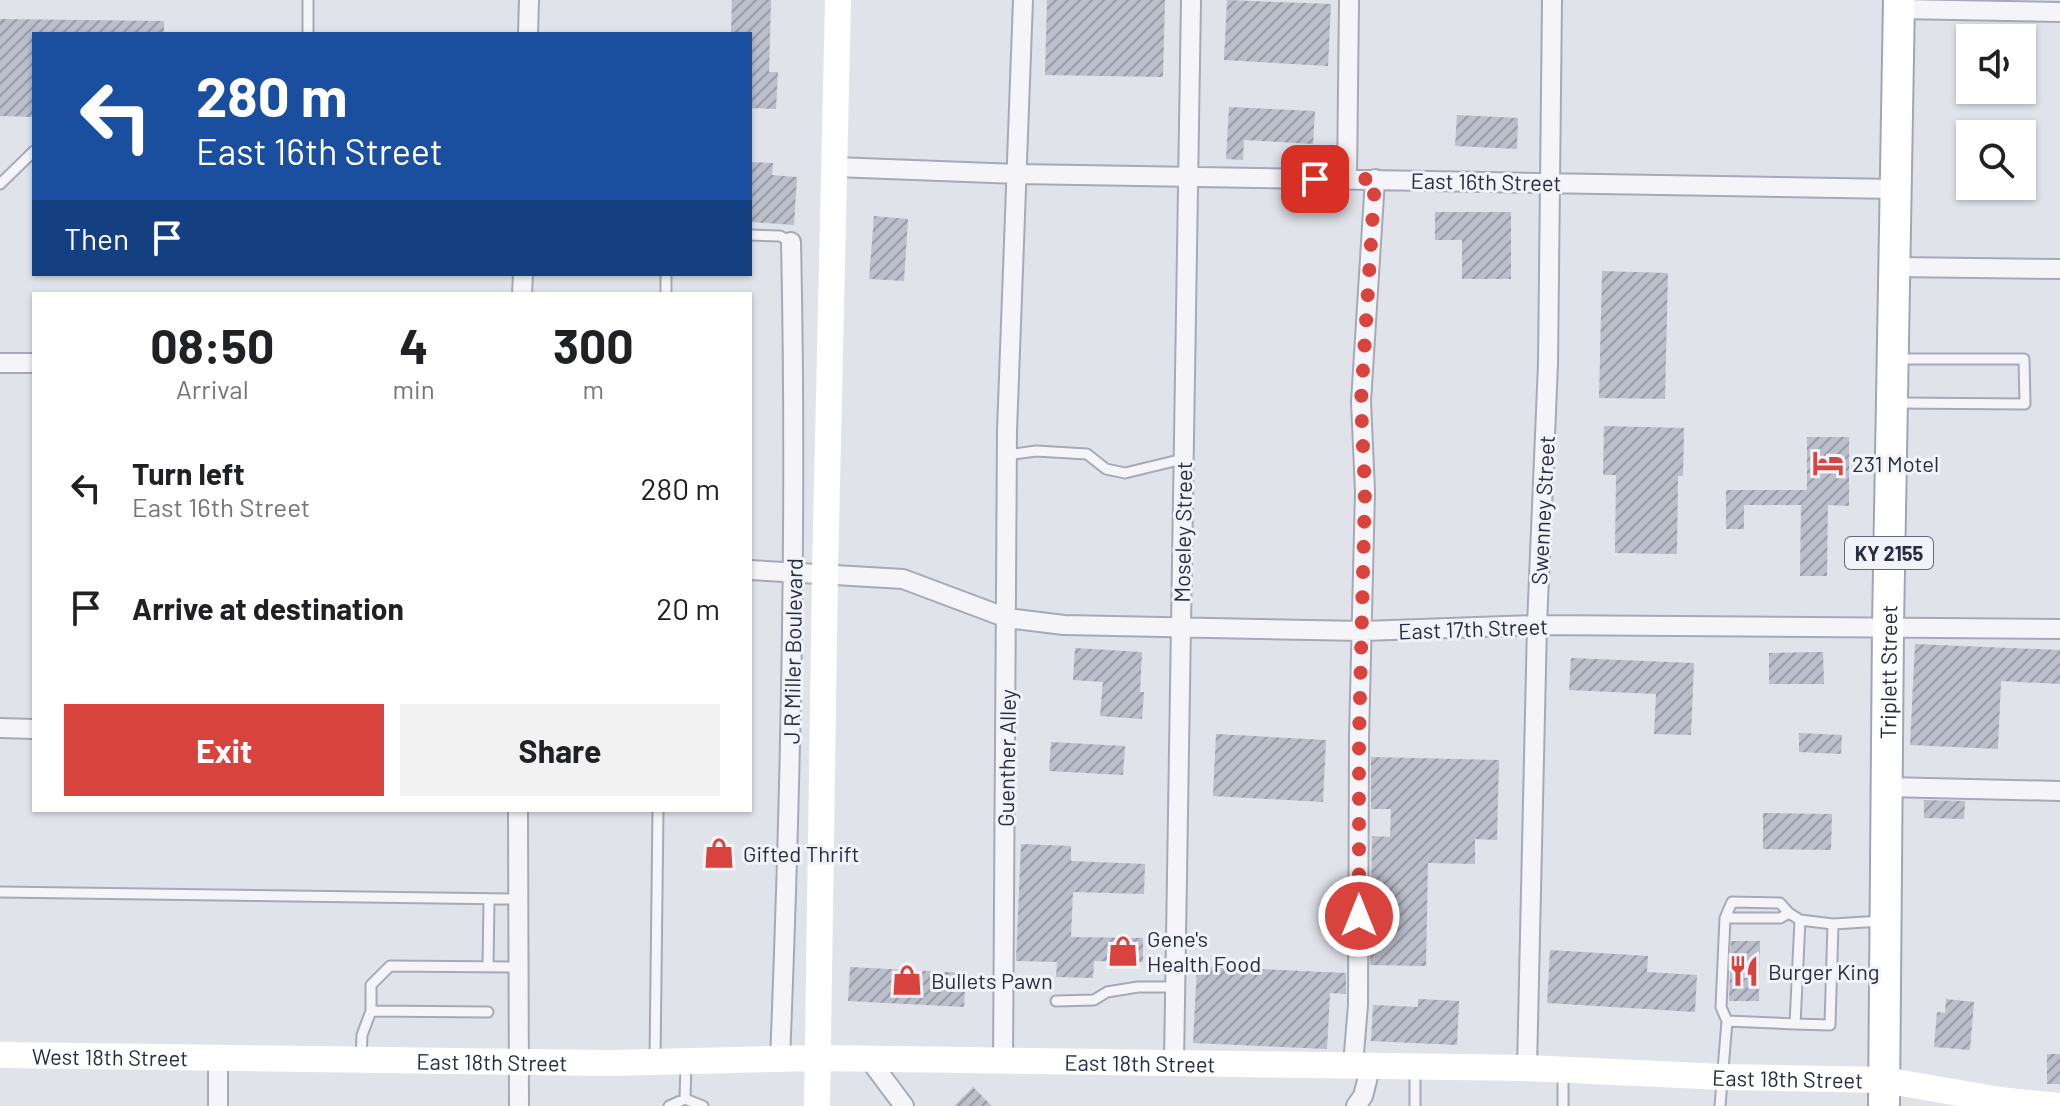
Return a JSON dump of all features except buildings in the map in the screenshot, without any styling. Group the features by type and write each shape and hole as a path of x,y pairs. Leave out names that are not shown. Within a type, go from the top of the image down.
{"main road":[{"name":"Triplett Street","path":"1884,1093 1888,626 1899,5"}],"street":[{"path":"528,32 529,0"},
{"path":"817,1106 838,0"},
{"name":"Guenther Alley","path":"1003,1061 1007,455 1023,0"},
{"name":"Moseley Street","path":"1174,1063 1191,0"},
{"path":"1347,179 1349,0"},
{"name":"Swenney Street","path":"1527,1068 1537,625 1548,364 1552,0"},
{"path":"1899,5 2060,12"},
{"name":"East 16th Street","path":"835,167 1018,174 1896,189"},
{"path":"1356,1106 1363,1096 1358,1005 1359,737 1365,491 1361,402 1375,179"},
{"name":"J R Miller Boulevard","path":"780,1060 790,816 793,572 791,242"},
{"path":"1895,267 2060,269"},
{"path":"0,363 32,363"},
{"name":"East 17th Street","path":"752,570 903,579 1007,618 1064,625 1363,631 1537,625 2060,629"},
{"path":"0,728 32,729"},
{"path":"1887,787 2060,791"},
{"path":"518,812 519,1106"},
{"path":"790,816 821,817"},
{"name":"West 18th Street","path":"0,1055 218,1059"},
{"name":"East 18th Street","path":"218,1059 686,1062 818,1058 1527,1068 1723,1077 2058,1106"},
{"path":"218,1059 218,1106"},
{"path":"869,1059 904,1106"}],"lane":[{"path":"308,0 308,32"},
{"path":"0,184 32,153"},
{"path":"752,235 780,236 791,242"},
{"path":"1892,403 2025,404 2024,359 1893,359"},
{"path":"1007,455 1036,451 1087,454 1106,469 1125,473 1183,459"},
{"path":"655,1062 658,812"},
{"path":"0,892 518,899"},
{"path":"488,967 489,899"},
{"path":"1720,1106 1727,1021 1721,1007 1725,918 1732,902 1780,903 1800,920 1833,924 1886,921"},
{"path":"1725,918 1780,918 1789,913"},
{"path":"1795,1024 1800,920"},
{"path":"1727,1021 1830,1025 1833,924"},
{"path":"361,1058 362,1035 371,1011 371,985 390,966 519,967"},
{"path":"1056,1001 1094,1000 1107,992 1138,987 1175,987"},
{"path":"371,1011 488,1012"},
{"path":"685,1099 686,1062"},
{"path":"1415,1068 1415,1106"},
{"path":"1563,1071 1563,1106"},
{"path":"669,1106 685,1099 703,1106"}],"place":[{"name":"231 Motel","path":"1828,463"},
{"name":"Gifted Thrift","path":"719,853"},
{"name":"Gene's Health Food","path":"1123,951"},
{"name":"Burger King","path":"1744,971"},
{"name":"Bullets Pawn","path":"907,980"}],"route":[{"path":"1315,179 1375,179 1361,402 1365,491 1359,737 1359,916"}]}
